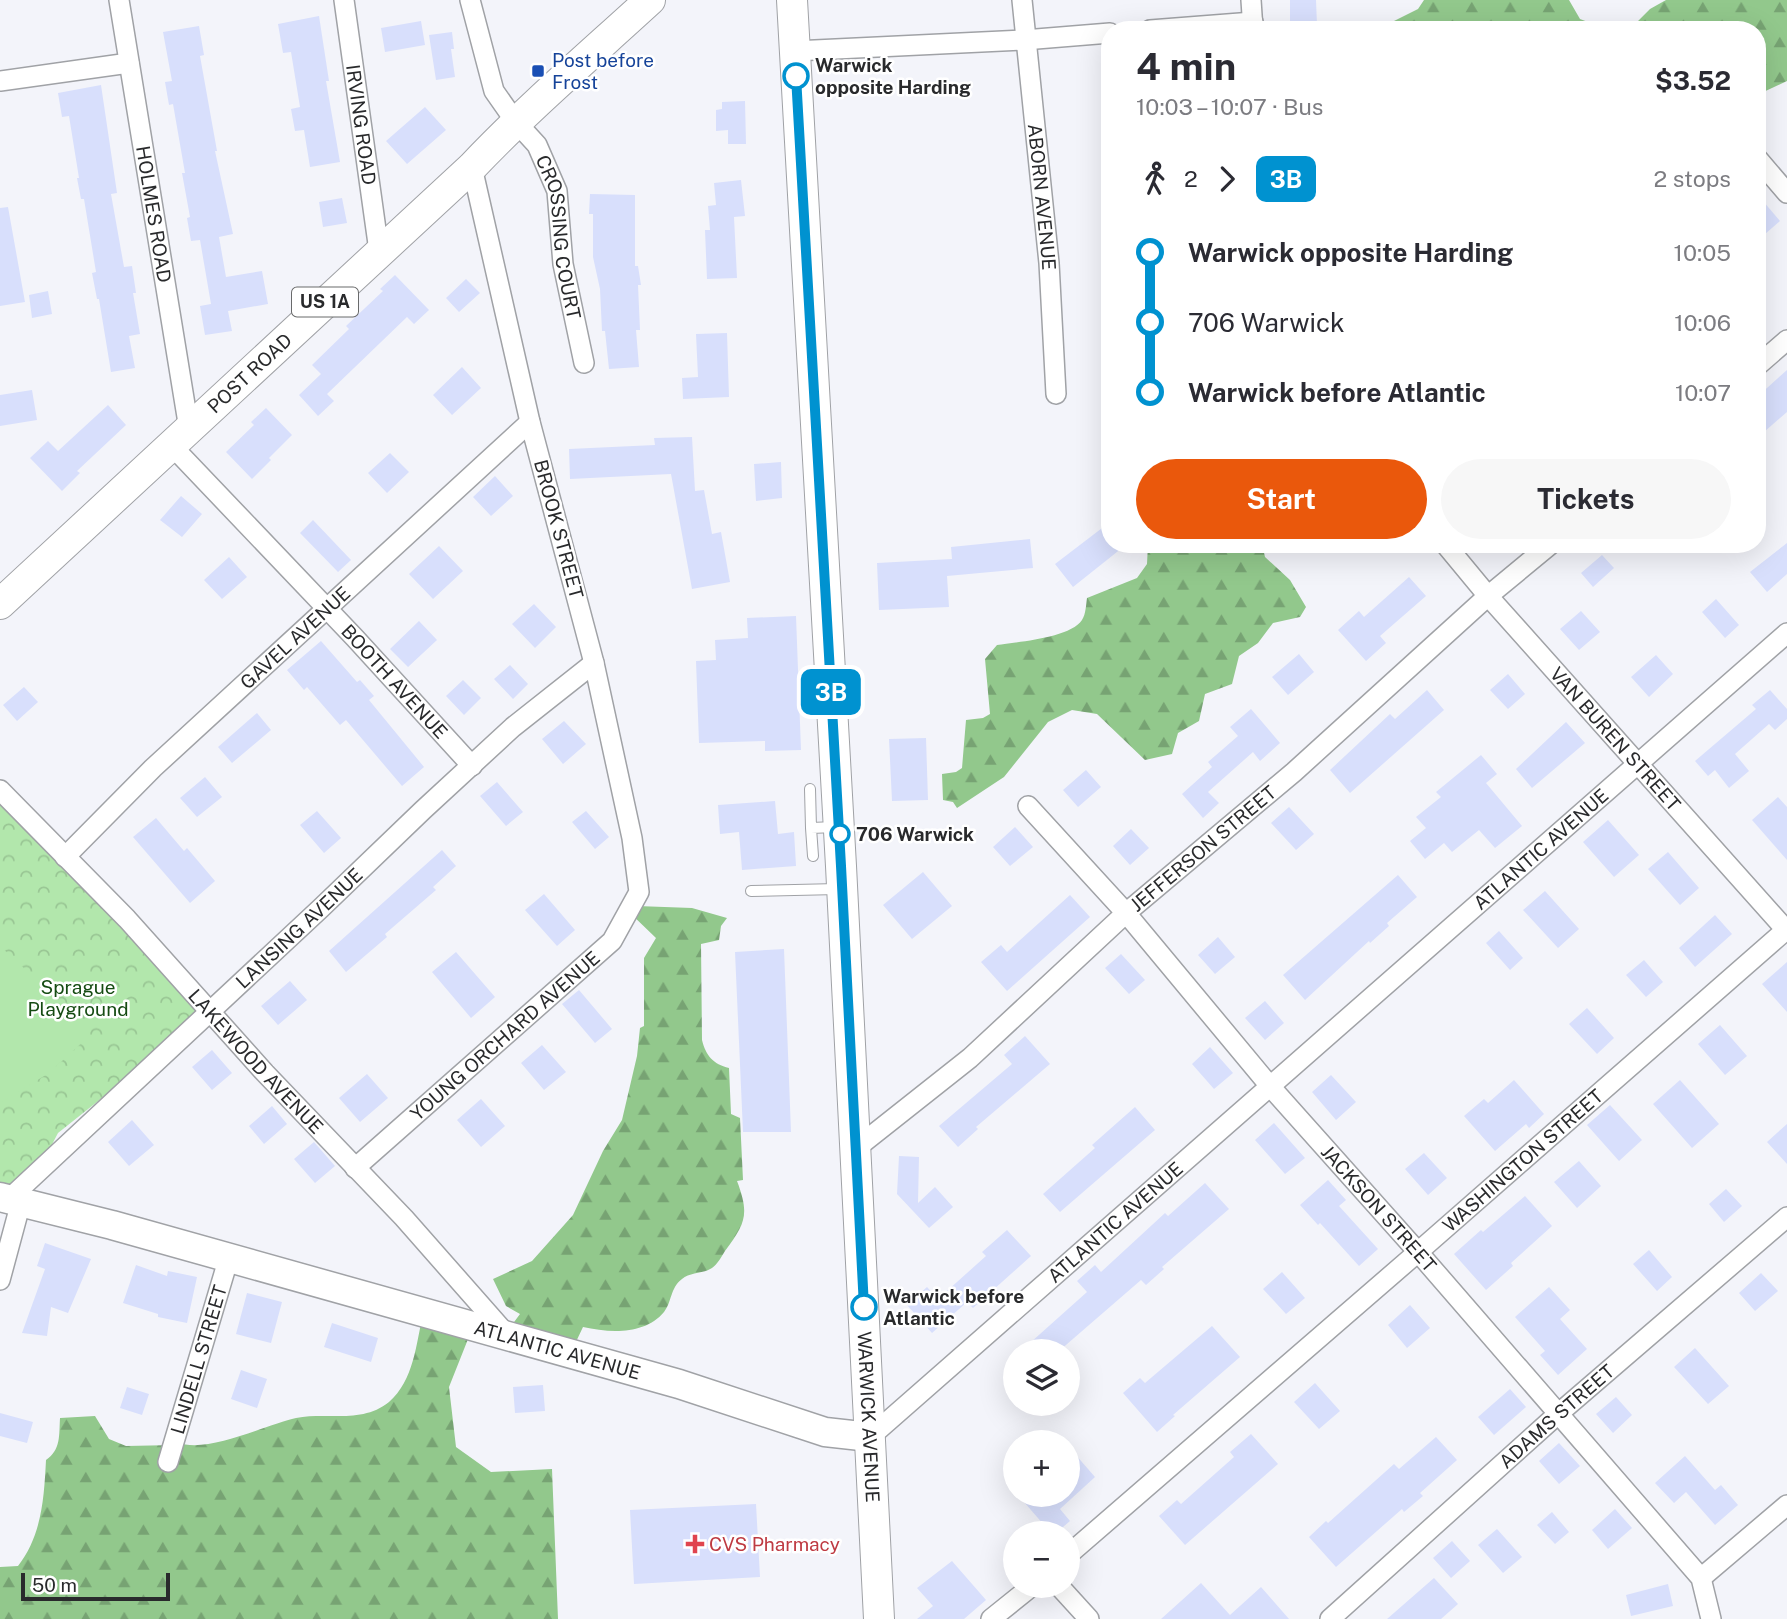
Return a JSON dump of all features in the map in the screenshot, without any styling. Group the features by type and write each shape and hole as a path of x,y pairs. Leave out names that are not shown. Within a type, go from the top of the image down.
{"main road":[{"name":"POST ROAD","path":"0,604 472,167 515,121 650,0"},
{"name":"WARWICK AVENUE","path":"792,0 825,827 842,889 880,1619"}],"street":[{"name":"HOLMES ROAD","path":"119,0 181,437"},
{"name":"IRVING ROAD","path":"344,0 379,251"},
{"name":"CROSSING COURT","path":"470,0 494,91 515,121 537,145 557,191 563,264 584,363"},
{"name":"ABORN AVENUE","path":"1021,0 1049,264 1056,394"},
{"path":"1251,0 1253,21"},
{"path":"794,51 1101,34"},
{"path":"0,82 129,63"},
{"name":"BROOK STREET","path":"472,167 530,422 594,663 632,838 639,892"},
{"path":"1766,168 1787,193"},
{"path":"1766,358 1787,340"},
{"name":"GAVEL AVENUE","path":"65,857 153,768 530,422"},
{"name":"BOOTH AVENUE","path":"181,437 327,609 472,765"},
{"name":"VAN BUREN STREET","path":"1452,553 1787,930"},
{"name":"JEFFERSON STREET","path":"855,1149 970,1058 1126,913 1294,772 1488,596 1540,553"},
{"name":"ATLANTIC AVENUE","path":"10,1199 229,1257 679,1384 825,1432 870,1437 1787,633"},
{"name":"LANSING AVENUE","path":"10,1199 513,727 594,663"},
{"name":"LAKEWOOD AVENUE","path":"0,790 127,919 210,1012 404,1218 508,1336"},
{"name":"JACKSON STREET","path":"1028,806 1126,913 1269,1085 1701,1578 1711,1619"},
{"name":"YOUNG ORCHARD AVENUE","path":"355,1168 612,941 639,892"},
{"name":"WASHINGTON STREET","path":"1080,1545 1787,930"},
{"path":"0,1280 10,1199"},
{"name":"ADAMS STREET","path":"1330,1619 1558,1414 1787,1217"},
{"name":"LINDELL STREET","path":"168,1462 229,1257"},
{"path":"1701,1578 1787,1505"},
{"path":"991,1619 1017,1598"},
{"path":"1070,1598 1089,1619"}],"lane":[{"path":"810,789 825,827 813,856"},
{"path":"751,891 842,889"}],"green space":[{"path":"1424,0 1569,0 1580,19 1585,21 1394,21 1418,9"},
{"path":"1666,0 1787,0 1787,81 1766,91 1766,21 1638,21 1650,9"},
{"path":"1148,553 1264,553 1265,557 1290,580 1306,607 1300,617 1273,623 1258,643 1239,656 1232,684 1205,694 1199,721 1178,733 1172,754 1145,760 1097,714 1072,710 1048,722 1004,777 957,808 953,802 943,800 942,774 956,772 962,768 966,720 983,718 990,714 985,659 997,645 1055,635 1076,626 1083,618 1087,598 1137,578 1147,564"},
{"name":"Sprague Playground","path":"0,788 210,1012 58,1133 24,1198 0,1195"},
{"path":"637,906 692,908 727,918 721,926 719,940 701,944 702,1040 711,1058 729,1068 731,1114 740,1118 743,1180 737,1181 744,1211 741,1226 716,1265 682,1279 675,1287 664,1312 647,1325 615,1331 583,1327 574,1346 506,1333 520,1314 506,1306 493,1279 532,1261 573,1215 603,1151 622,1120 637,1056 640,1028 644,1026 644,958 656,938 629,912"},
{"path":"0,946 91,1030 88,1037 49,1073 0,1103"},
{"path":"423,1314 474,1324 449,1387 456,1447 491,1472 552,1469 558,1619 0,1619 0,1567 18,1566 32,1542 43,1502 46,1460 57,1447 60,1418 95,1416 109,1439 126,1446 175,1445 178,1442 203,1445 296,1418 367,1413 389,1402 404,1383 413,1361"}],"building":[{"path":"1290,0 1316,0 1317,21 1290,21"},
{"path":"319,16 329,81 326,81 340,162 310,167 304,130 295,131 291,109 300,107 291,52 283,53 278,24"},
{"path":"421,21 425,45 385,52 381,28"},
{"path":"199,26 204,55 200,56 215,151 233,234 219,237 226,277 262,271 268,304 228,311 232,331 205,335 200,306 211,304 200,240 191,241 187,218 190,217 182,173 185,173 173,104 169,105 165,82 172,81 163,32"},
{"path":"452,32 454,49 451,49 455,77 436,80 429,35"},
{"path":"101,85 117,193 111,194 124,267 132,266 136,293 133,293 140,334 129,336 135,368 111,372 92,273 96,272 84,199 81,199 77,178 69,116 62,117 58,93"},
{"path":"745,101 746,144 728,144 728,130 716,131 716,110 722,109 722,102"},
{"path":"425,107 446,130 407,164 386,141"},
{"path":"741,180 745,216 734,217 737,278 707,279 705,230 710,230 708,206 716,205 714,183"},
{"path":"590,194 635,195 635,266 638,266 641,285 638,285 640,330 636,330 639,367 609,369 605,331 602,331 600,289 593,257"},
{"path":"342,198 347,223 323,227 319,202"},
{"path":"1766,205 1780,221 1766,233"},
{"path":"8,207 25,302 0,306 0,208"},
{"path":"395,275 429,310 414,324 407,317 327,394 334,401 318,416 299,395 321,374 312,365 349,329 346,326 383,291 380,289"},
{"path":"466,279 480,293 459,312 446,298"},
{"path":"48,291 52,314 32,318 29,295"},
{"path":"727,333 729,397 683,399 682,378 698,377 696,334"},
{"path":"462,367 481,388 452,415 433,395"},
{"path":"1787,370 1787,412 1766,430 1766,389"},
{"path":"32,390 37,420 0,426 0,395"},
{"path":"108,405 126,425 77,471 80,473 62,491 30,458 48,441 58,451"},
{"path":"266,408 292,435 252,479 226,452 254,425 251,422"},
{"path":"692,437 695,491 704,490 712,534 721,532 730,582 692,589 671,474 570,479 569,449 655,445 654,438"},
{"path":"390,453 409,472 387,493 368,473"},
{"path":"781,462 782,498 756,501 754,464"},
{"path":"495,476 513,496 491,516 473,497"},
{"path":"181,496 202,514 182,537 160,520"},
{"path":"313,520 351,560 338,572 300,533"},
{"path":"1101,529 1101,553 1116,553 1073,587 1055,564"},
{"path":"1030,539 1033,568 947,576 949,607 879,610 877,563 952,559 951,547"},
{"path":"1787,543 1787,574 1767,592 1750,572"},
{"path":"439,546 463,571 433,599 409,574"},
{"path":"1602,555 1614,568 1593,587 1581,573"},
{"path":"229,557 247,577 222,599 204,580"},
{"path":"1409,577 1426,596 1380,636 1386,643 1366,661 1338,630 1359,611 1364,617"},
{"path":"1716,599 1739,625 1725,638 1702,612"},
{"path":"534,604 556,627 535,648 512,624"},
{"path":"1581,611 1600,632 1579,650 1560,629"},
{"path":"796,616 801,750 765,751 765,741 699,743 696,661 716,660 715,640 748,638 747,618"},
{"path":"419,621 437,640 408,667 390,649"},
{"path":"321,641 357,682 360,680 374,696 369,700 424,767 402,786 346,720 340,725 307,687 304,690 287,670"},
{"path":"1299,654 1314,672 1288,695 1272,677"},
{"path":"1656,655 1673,674 1649,697 1631,677"},
{"path":"510,665 528,684 513,699 494,679"},
{"path":"1508,674 1525,694 1508,709 1490,690"},
{"path":"463,680 481,698 464,715 446,696"},
{"path":"24,687 38,702 17,721 3,705"},
{"path":"1427,690 1444,710 1350,793 1330,770 1390,714 1395,719"},
{"path":"1770,690 1787,709 1787,719 1775,730 1769,724 1735,754 1749,771 1729,788 1715,770 1708,776 1695,761 1756,709 1752,705"},
{"path":"1251,709 1280,743 1260,761 1253,752 1208,792 1219,803 1203,818 1182,794 1212,767 1208,762 1238,736 1230,727"},
{"path":"257,713 271,730 232,763 218,747"},
{"path":"564,721 586,744 563,764 542,739"},
{"path":"1566,722 1585,743 1532,788 1516,769"},
{"path":"926,738 928,800 892,801 889,739"},
{"path":"1481,755 1497,774 1486,783 1522,826 1495,848 1479,830 1452,852 1444,843 1425,859 1410,841 1426,828 1416,817 1441,797 1436,792"},
{"path":"1086,770 1101,787 1078,807 1063,790"},
{"path":"205,777 222,797 197,817 180,798"},
{"path":"497,782 523,812 506,826 480,796"},
{"path":"1778,797 1787,807 1787,860 1752,820"},
{"path":"775,801 778,834 794,832 796,866 742,870 739,832 720,834 718,805"},
{"path":"1289,807 1314,834 1296,850 1271,823"},
{"path":"317,811 341,838 324,853 300,825"},
{"path":"586,811 609,837 595,849 572,822"},
{"path":"156,818 184,851 187,848 215,881 190,903 133,837"},
{"path":"1608,820 1639,855 1614,877 1583,842"},
{"path":"1015,827 1033,847 1010,866 993,847"},
{"path":"1131,829 1149,848 1130,865 1113,846"},
{"path":"442,850 456,866 433,887 436,890 346,972 329,951"},
{"path":"1668,852 1699,888 1680,905 1648,869"},
{"path":"923,872 952,906 912,939 883,905"},
{"path":"1398,875 1417,897 1387,923 1389,926 1305,1000 1283,975"},
{"path":"1545,891 1579,929 1558,948 1523,910"},
{"path":"544,894 575,930 557,946 525,910"},
{"path":"1070,895 1090,917 1007,991 981,962 1001,945 1007,952"},
{"path":"1715,915 1732,934 1695,967 1679,948"},
{"path":"1499,931 1523,958 1510,970 1486,943"},
{"path":"1218,937 1235,957 1215,974 1198,955"},
{"path":"784,949 791,1132 743,1132 735,952"},
{"path":"456,952 495,997 471,1018 432,972"},
{"path":"1121,954 1145,980 1129,994 1105,968"},
{"path":"1644,960 1663,982 1646,997 1626,975"},
{"path":"1787,962 1787,1012 1762,984"},
{"path":"290,981 307,1000 278,1025 261,1006"},
{"path":"579,990 612,1029 595,1043 562,1004"},
{"path":"1265,1001 1284,1023 1265,1040 1245,1018"},
{"path":"1587,1008 1614,1038 1597,1054 1569,1024"},
{"path":"1720,1025 1747,1056 1725,1075 1698,1044"},
{"path":"1025,1036 1050,1064 976,1127 978,1129 958,1147 939,1126 1012,1064 1004,1055"},
{"path":"542,1045 566,1072 544,1090 521,1063"},
{"path":"1210,1047 1233,1073 1214,1089 1192,1064"},
{"path":"212,1050 232,1073 212,1090 192,1067"},
{"path":"367,1074 388,1098 360,1122 339,1098"},
{"path":"1331,1075 1356,1102 1336,1120 1312,1092"},
{"path":"1514,1080 1544,1114 1529,1128 1526,1124 1495,1151 1464,1116 1484,1099 1488,1103"},
{"path":"1680,1080 1719,1124 1692,1148 1653,1104"},
{"path":"481,1099 505,1126 481,1147 457,1120"},
{"path":"1610,1105 1642,1140 1619,1161 1587,1125"},
{"path":"272,1106 287,1124 264,1144 249,1126"},
{"path":"1135,1107 1155,1130 1060,1212 1043,1194 1095,1148 1092,1145"},
{"path":"132,1120 154,1145 129,1166 108,1142"},
{"path":"1274,1123 1305,1158 1285,1174 1255,1140"},
{"path":"1787,1124 1787,1164 1767,1142"},
{"path":"314,1142 335,1166 315,1183 294,1159"},
{"path":"1424,1153 1447,1178 1428,1195 1405,1169"},
{"path":"899,1156 919,1157 918,1203 935,1187 953,1207 929,1228 897,1194"},
{"path":"1579,1161 1601,1186 1577,1208 1554,1182"},
{"path":"1328,1180 1346,1200 1339,1206 1378,1249 1359,1266 1300,1205"},
{"path":"1205,1183 1229,1209 1162,1267 1164,1269 1146,1285 1141,1280 1073,1339 1034,1339 1087,1292 1077,1281 1095,1265 1101,1272 1165,1213 1168,1216"},
{"path":"1726,1189 1742,1206 1724,1222 1709,1204"},
{"path":"1525,1196 1552,1226 1486,1290 1454,1254"},
{"path":"1007,1230 1031,1256 973,1308 967,1302 932,1333 907,1305 927,1287 938,1299 986,1256 982,1252"},
{"path":"45,1243 91,1259 68,1313 51,1307 47,1336 22,1333 45,1269 37,1266"},
{"path":"1649,1250 1672,1277 1657,1291 1633,1264"},
{"path":"136,1265 167,1276 168,1271 197,1277 187,1323 158,1317 158,1314 123,1303"},
{"path":"1282,1272 1305,1298 1286,1314 1263,1289"},
{"path":"1761,1273 1778,1291 1755,1311 1739,1293"},
{"path":"1549,1287 1570,1310 1560,1319 1587,1349 1558,1375 1540,1355 1545,1351 1515,1317"},
{"path":"247,1293 282,1302 271,1343 236,1334"},
{"path":"1410,1305 1430,1328 1407,1348 1388,1325"},
{"path":"332,1323 378,1338 371,1362 324,1347"},
{"path":"1212,1326 1240,1357 1157,1432 1123,1393 1140,1378 1145,1383"},
{"path":"1695,1348 1729,1386 1708,1404 1674,1367"},
{"path":"241,1370 267,1379 257,1408 231,1399"},
{"path":"1315,1383 1340,1411 1319,1429 1294,1402"},
{"path":"543,1385 545,1411 515,1413 513,1387"},
{"path":"127,1387 149,1394 142,1415 120,1408"},
{"path":"1510,1389 1526,1407 1494,1435 1478,1417"},
{"path":"1616,1397 1632,1415 1613,1433 1596,1414"},
{"path":"0,1413 33,1422 27,1443 0,1436"},
{"path":"1251,1434 1278,1464 1185,1545 1159,1516 1177,1500 1181,1504 1234,1457 1230,1452"},
{"path":"1436,1437 1457,1460 1420,1493 1423,1496 1404,1512 1402,1509 1336,1567 1309,1537 1394,1464 1399,1469"},
{"path":"1559,1443 1580,1466 1559,1484 1539,1461"},
{"path":"1685,1456 1715,1490 1721,1485 1738,1505 1715,1525 1686,1492 1674,1503 1655,1483"},
{"path":"1080,1460 1095,1477 1080,1491"},
{"name":"CVS Pharmacy","path":"756,1504 760,1577 634,1584 630,1510"},
{"path":"1028,1507 1062,1507 1060,1509 1070,1521 1041,1521"},
{"path":"1615,1509 1632,1528 1608,1549 1592,1530"},
{"path":"1552,1512 1569,1532 1555,1544 1537,1525"},
{"path":"1497,1529 1522,1557 1503,1573 1478,1545"},
{"path":"1452,1541 1470,1561 1451,1578 1433,1558"},
{"path":"952,1561 986,1600 964,1619 917,1619 933,1606 917,1588"},
{"path":"1434,1578 1458,1604 1441,1619 1387,1619"},
{"path":"1201,1583 1230,1615 1261,1587 1289,1619 1161,1619"},
{"path":"1668,1584 1673,1606 1631,1616 1626,1595"}],"bus line":[{"name":"3B","path":"796,76 864,1307"}],"place":[{"name":"Post before Frost","path":"538,71"},
{"name":"Warwick opposite Harding","path":"796,76"},
{"name":"706 Warwick","path":"840,834"},
{"name":"Warwick before Atlantic","path":"864,1307"},
{"name":"CVS Pharmacy","path":"695,1544"}]}
